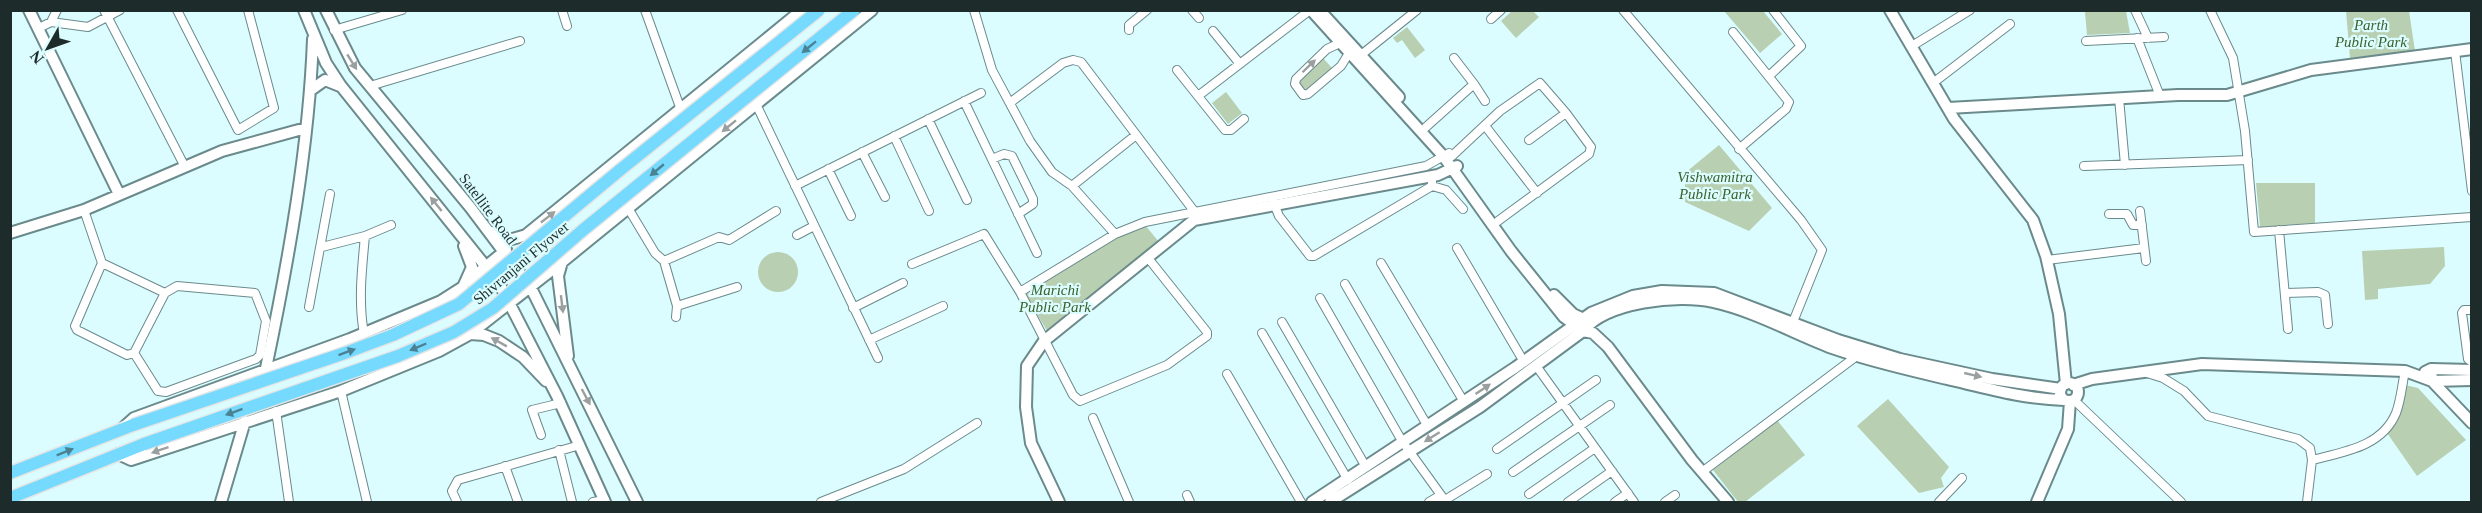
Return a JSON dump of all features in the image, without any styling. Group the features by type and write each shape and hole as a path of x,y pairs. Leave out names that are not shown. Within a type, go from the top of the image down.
{"main road":[{"name":"Shivranjani Flyover","path":"10,473 133,425 374,342 459,304 620,170 819,10"},
{"name":"Shivranjani Flyover","path":"10,498 144,444 398,356 454,332 493,308 583,230 855,10"}],"street":[{"path":"30,10 119,194"},
{"path":"51,22 57,10"},
{"path":"39,28 51,22 88,27 106,14 120,10"},
{"path":"177,10 238,130 274,108 248,10"},
{"path":"304,10 313,35 341,86 499,283 559,400 605,501 593,502"},
{"name":"Satellite Road","path":"326,10 355,68 470,207 502,253 531,288 637,502"},
{"path":"334,30 402,10"},
{"path":"562,10 567,26"},
{"path":"645,10 681,110"},
{"path":"121,430 134,418 364,334 441,301 463,287 802,10"},
{"path":"118,454 131,460 341,391 439,351 470,334 531,288 872,10"},
{"path":"974,10 992,70 1030,141 1052,172 1072,186 1115,234"},
{"path":"1129,30 1129,25 1147,10"},
{"path":"1192,10 1198,18"},
{"path":"1198,96 1310,10 1451,160 1518,260 1564,317 1606,334 1728,502"},
{"path":"1320,10 1426,127 1559,301 1583,324"},
{"path":"1361,56 1417,10"},
{"path":"1491,20 1501,10"},
{"path":"1623,10 1739,149 1801,219 1822,250 1793,322"},
{"path":"1769,76 1801,46 1773,10"},
{"path":"1890,10 1948,108 2033,220 2047,261 2059,314 2068,393 2068,429 2037,502"},
{"path":"2135,10 2148,38"},
{"path":"2210,10 2233,58 2248,160 2254,232 2472,217"},
{"path":"1912,46 1965,12"},
{"path":"106,14 185,167"},
{"path":"1933,83 2010,24"},
{"path":"1213,31 1240,64"},
{"path":"1733,32 1786,95 1789,102 1786,109 1739,149"},
{"path":"266,368 306,128 311,90 313,35"},
{"path":"2086,41 2164,37"},
{"path":"2137,38 2160,96"},
{"path":"370,86 520,41"},
{"path":"1340,43 1327,49 1294,81 1304,95 1341,66 1349,54"},
{"path":"1948,108 2160,96 2227,95 2311,70 2472,49"},
{"path":"2455,51 2472,191"},
{"path":"1454,58 1485,101"},
{"path":"1011,102 1063,63 1073,60 1081,62 1194,211"},
{"path":"1177,70 1227,131 1245,119"},
{"path":"311,90 325,80 341,86"},
{"path":"1274,204 1279,216 1310,256 1314,256 1432,181 1500,111 1540,83 1566,113 1591,151 1537,194 1498,221"},
{"path":"1426,127 1474,84"},
{"path":"795,186 981,93"},
{"path":"2119,98 2125,165"},
{"path":"964,101 1037,253"},
{"path":"756,104 878,358"},
{"path":"1529,140 1566,113"},
{"path":"928,119 967,200"},
{"path":"1486,127 1537,194"},
{"path":"10,233 84,210 222,151 306,128"},
{"path":"1072,186 1136,135"},
{"path":"894,136 929,211"},
{"path":"862,152 885,198"},
{"path":"992,159 1004,154 1012,156 1033,199 1033,204 1018,214"},
{"path":"1020,292 1115,234 1145,222 1451,160"},
{"path":"2084,166 2248,160"},
{"path":"828,169 851,216"},
{"path":"1059,502 1030,443 1026,407 1027,366 1044,341 1194,220 1274,204 1432,181 1446,190 1463,208"},
{"path":"309,306 322,247 330,194"},
{"path":"470,207 495,237 506,241 526,235"},
{"path":"628,208 655,253 664,261 677,306 676,317"},
{"path":"84,210 102,263 75,326 77,330 127,355 134,353 165,292 177,286 255,293 266,321 260,354 256,359 163,392 158,391 134,353"},
{"path":"664,261 719,237 729,240 776,211"},
{"path":"2140,211 2146,261"},
{"path":"2109,214 2127,214 2133,225 2142,225"},
{"path":"449,221 467,251 472,267 463,287"},
{"path":"322,247 365,236 391,225"},
{"path":"797,235 814,226"},
{"path":"2279,230 2288,329"},
{"path":"912,264 953,252 984,234 999,264 1020,292 1073,395 1080,401 1167,365 1197,345 1208,332 1148,258"},
{"path":"364,334 361,273 365,236"},
{"path":"1457,248 1524,362"},
{"path":"2047,261 2144,249"},
{"path":"562,262 558,276 570,367"},
{"path":"102,263 165,292"},
{"path":"1382,263 1464,402"},
{"path":"854,308 903,283"},
{"path":"1345,284 1427,425"},
{"path":"677,306 737,287"},
{"path":"1312,502 1583,324 1633,296 1662,291 1684,291 1714,293 1838,340 1900,359 2068,393 2181,502"},
{"path":"2285,293 2318,292 2325,295 2328,324"},
{"path":"1320,298 1402,441 1444,499"},
{"path":"1330,502 1537,367 1583,324 1636,304 1662,300 1712,302 1858,355 2039,399 2068,393 2092,379 2202,364 2405,371 2432,381 2472,423"},
{"path":"869,340 943,306"},
{"path":"2472,309 2464,310 2462,314 2468,359 2472,362"},
{"path":"1282,322 1366,467"},
{"path":"1262,333 1348,480"},
{"path":"470,334 484,335 498,340 524,357 559,400"},
{"path":"1705,470 1858,355"},
{"path":"1537,367 1634,502"},
{"path":"2431,369 2432,381"},
{"path":"2420,375 2431,369 2472,370"},
{"path":"2312,460 2366,445 2380,435 2395,414 2405,371"},
{"path":"2145,372 2163,378 2184,391 2208,416 2298,439 2310,448 2312,460 2307,502"},
{"path":"1227,374 1300,502"},
{"path":"1497,449 1596,380"},
{"path":"2432,381 2472,380"},
{"path":"341,391 367,502"},
{"path":"541,435 532,410 559,400"},
{"path":"1513,472 1610,405"},
{"path":"276,411 289,502"},
{"path":"1093,418 1129,502"},
{"path":"221,502 245,421"},
{"path":"821,502 904,469 977,423"},
{"path":"457,502 452,491 458,480 580,445"},
{"path":"1529,494 1595,448"},
{"path":"559,450 572,502"},
{"path":"505,466 518,502"},
{"path":"1705,470 1735,502"},
{"path":"1568,502 1612,471"},
{"path":"1429,502 1444,499 1487,474"},
{"path":"1939,502 1962,478"},
{"path":"1615,502 1628,493"},
{"path":"1665,502 1675,495"}],"green space":[{"path":"1513,10 1533,11 1539,17 1516,38 1501,21"},
{"path":"2088,10 2126,11 2130,33 2087,35 2085,12"},
{"path":"1724,11 1763,11 1782,34 1760,53"},
{"name":"Parth Public Park","path":"2346,11 2409,11 2415,51 2350,58"},
{"path":"1407,27 1425,50 1415,58 1402,40 1397,43 1393,38"},
{"path":"1323,58 1333,69 1306,94 1295,83"},
{"path":"1226,92 1242,113 1228,124 1212,103"},
{"name":"Vishwamitra Public Park","path":"1719,145 1772,208 1749,231 1685,202 1685,173"},
{"path":"2256,183 2315,183 2315,223 2260,227"},
{"name":"Marichi Public Park","path":"1145,225 1159,242 1049,334 1023,291 1117,235"},
{"path":"2444,247 2445,266 2430,284 2378,289 2378,299 2365,300 2362,251"},
{"path":"778,252 786,253 792,258 797,264 797,280 792,286 786,291 778,292 770,291 764,286 759,280 758,272 759,264 764,258 770,253"},
{"path":"2405,385 2418,388 2466,440 2417,476 2385,430"},
{"path":"1888,399 1949,467 1941,478 1944,487 1919,493 1857,426"},
{"path":"1777,420 1805,455 1745,502 1738,502 1713,470"}]}
